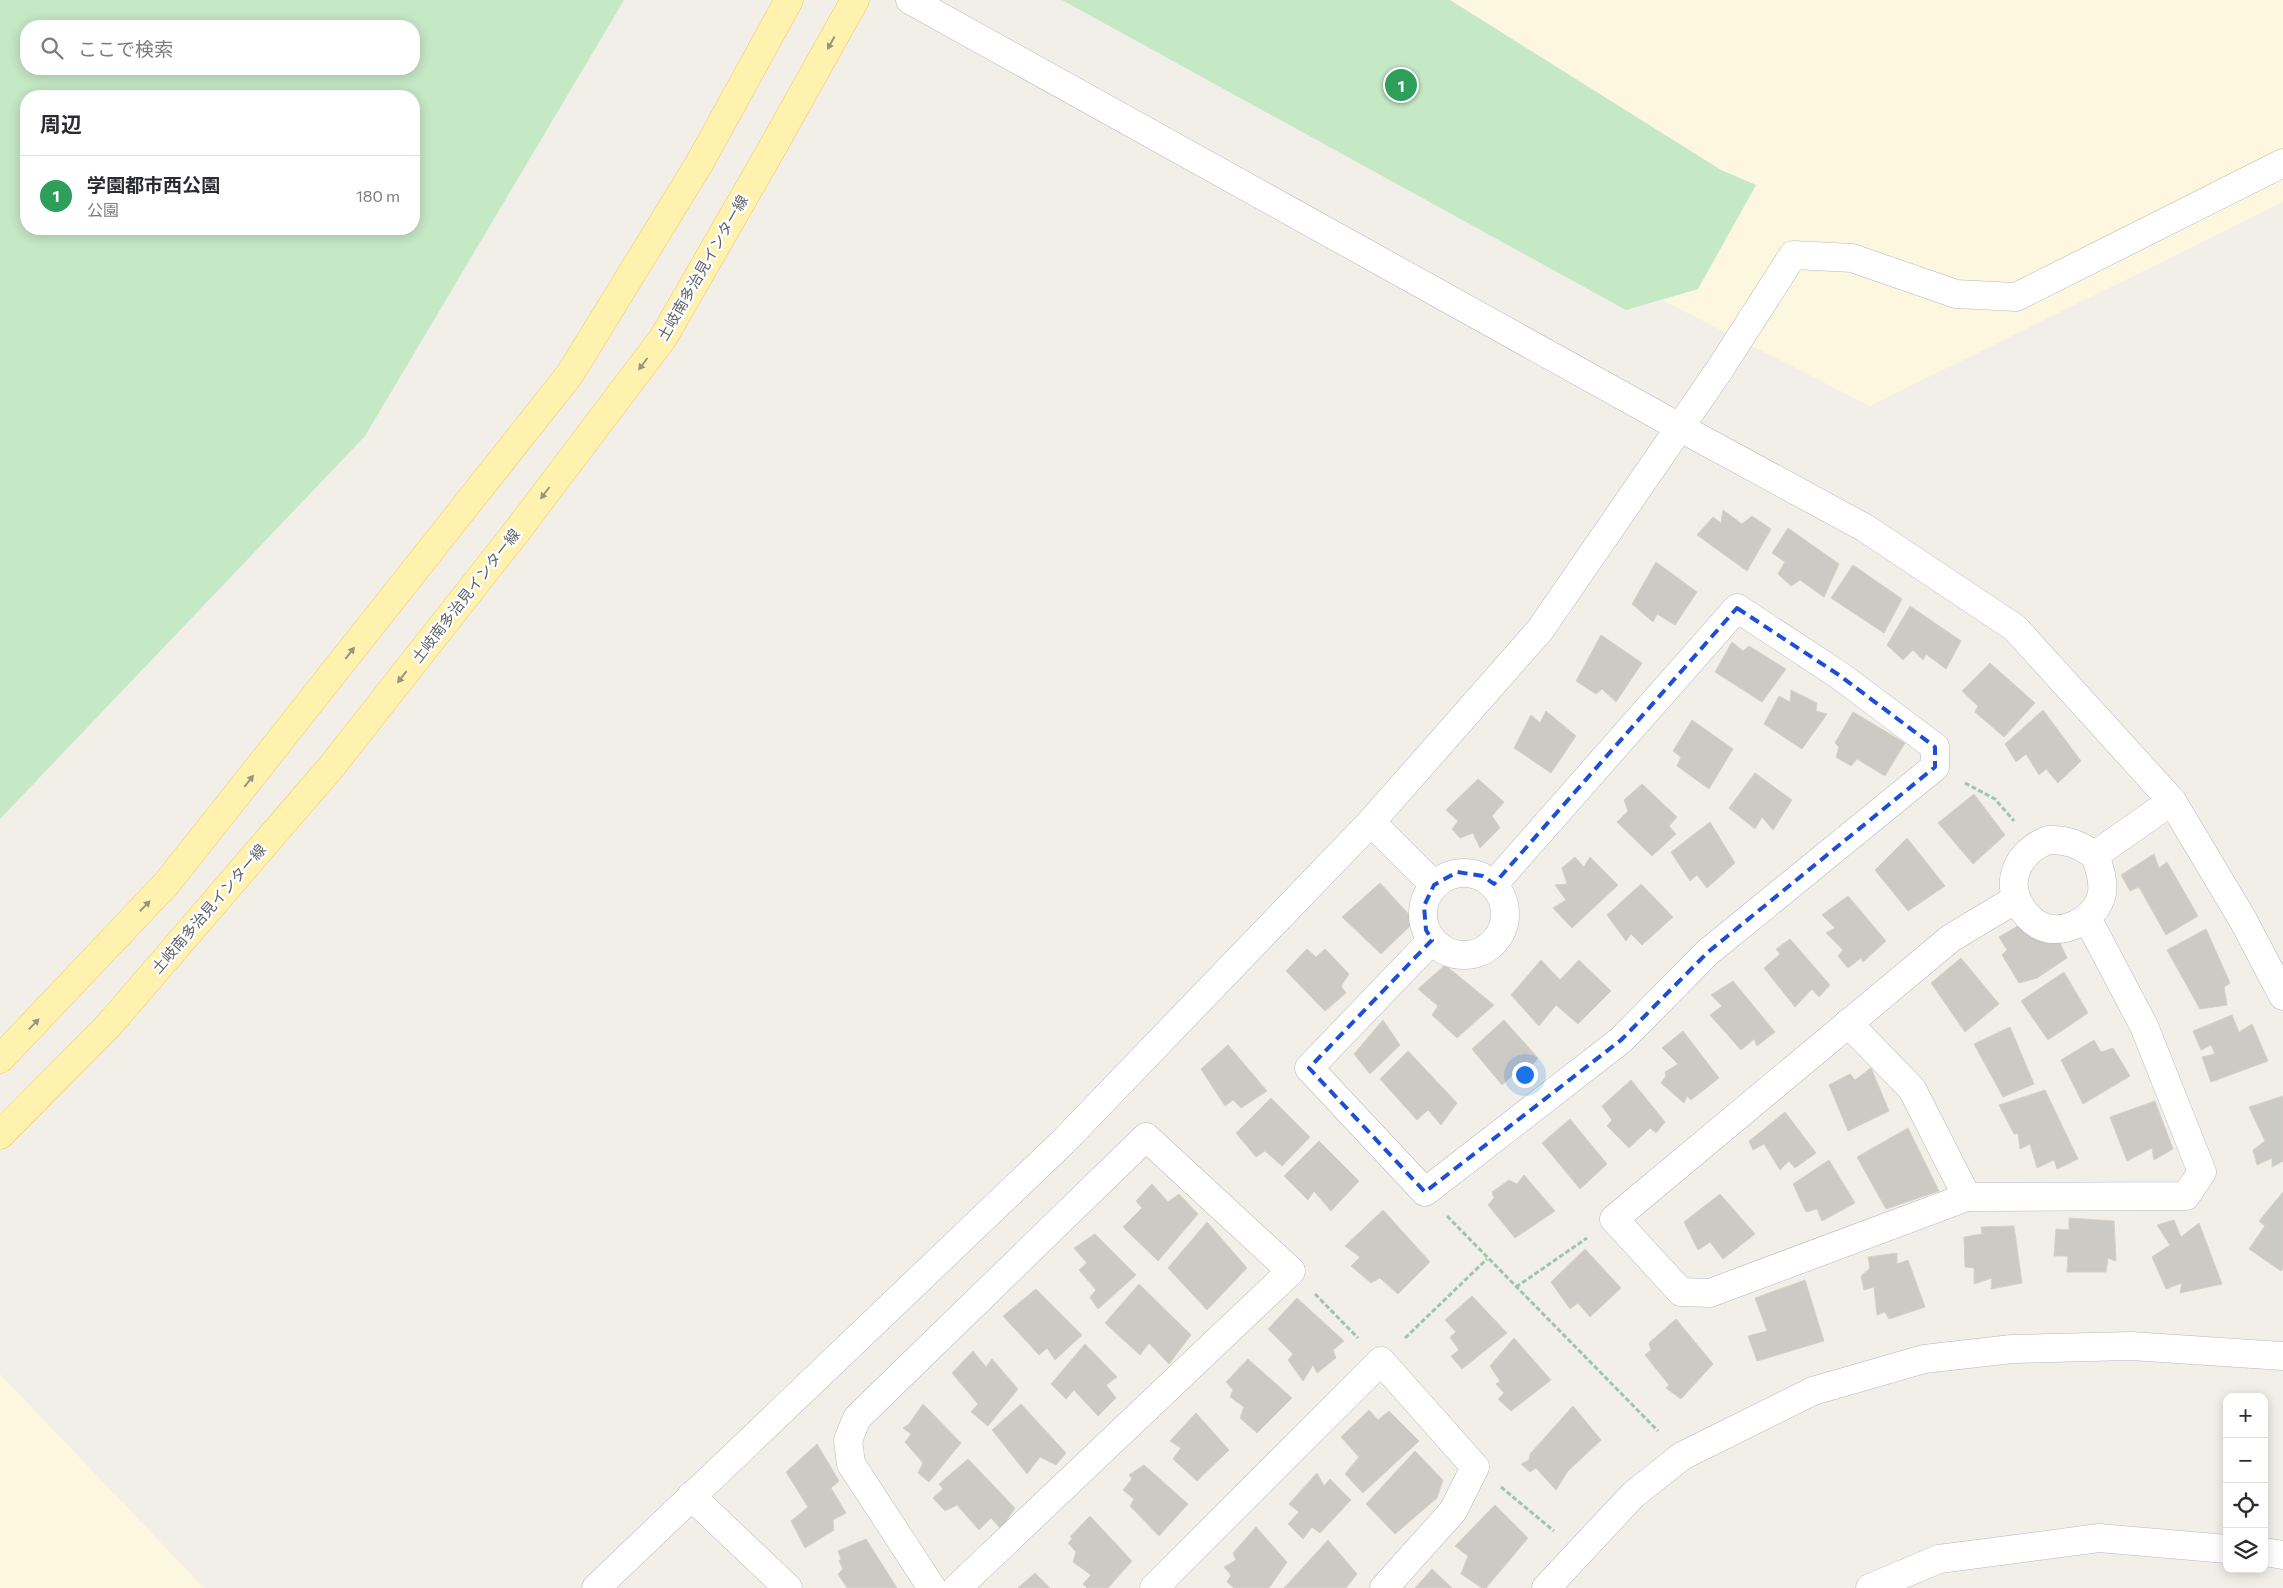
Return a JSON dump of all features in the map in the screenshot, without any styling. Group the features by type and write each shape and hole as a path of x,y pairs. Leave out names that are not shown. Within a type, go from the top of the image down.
{"main road":[{"path":"0,1059 167,884 570,374 698,164 789,0"},
{"name":"土岐南多治見インター線","path":"0,1135 109,1025 332,766 517,531 662,338 766,159 855,0"}],"street":[{"path":"910,0 1679,427 1865,528 2015,628 2172,800 2243,920 2283,996"},
{"path":"596,1588 1063,1142 1371,822 1540,630 1679,427 1793,255 1852,258 1956,294 2016,297 2283,163"},
{"path":"1432,940 1309,1068 1424,1192 1622,1040 1708,952 1935,767 1935,747 1839,675 1737,608 1494,884"},
{"path":"2095,855 2172,800"},
{"path":"1371,822 1434,885"},
{"path":"2048,840 2064,840 2077,844 2095,855 2102,879 2102,893 2088,918 2075,925 2061,929 2047,927 2034,921 2016,898 2014,884 2016,869 2034,846 2048,840"},
{"path":"1457,872 1470,872 1483,876 1494,884 1502,895 1506,908 1501,934 1481,952 1468,955 1454,954 1442,949 1432,940 1426,930 1424,906 1427,895 1434,885 1445,877 1457,872"},
{"path":"2016,898 1951,938 1614,1219 1682,1292 1710,1293 1967,1197 2186,1196 2202,1172 2144,1026 2088,918"},
{"path":"1848,1023 1912,1089 1967,1197"},
{"path":"932,1588 852,1464 848,1440 857,1418 1146,1137 1291,1271 957,1588"},
{"path":"1546,1588 1579,1550 1633,1495 1682,1456 1813,1391 1924,1359 2012,1349 2131,1346 2283,1356"},
{"path":"1154,1588 1381,1361 1475,1467 1453,1511 1384,1588"},
{"path":"691,1496 786,1584 788,1588"},
{"path":"1870,1588 1939,1559 2098,1538 2223,1549"},
{"path":"2268,1553 2283,1555"}],"path":[{"path":"1935,767 1994,798 2034,846"},
{"path":"1424,1192 1487,1259 1516,1286 1682,1456"},
{"path":"1516,1286 1614,1219"},
{"path":"1291,1271 1381,1361 1487,1259"},
{"path":"1475,1467 1579,1550"}],"highlighted area":[{"path":"1737,608 1839,675 1935,747 1935,767 1708,952 1621,1040 1425,1192 1309,1068 1432,940 1426,930 1424,906 1434,885 1457,872 1483,876 1494,884"}],"shaded area":[{"path":"1450,0 2283,0 2283,202 1870,406 1662,300 1698,289 1756,185 1721,170"},
{"path":"0,1374 204,1588 0,1588"}],"green space":[{"path":"0,0 624,0 365,436 0,819"},
{"path":"1062,0 1450,0 1721,170 1756,185 1698,289 1626,310"}],"building":[{"path":"1723,510 1742,524 1752,516 1771,529 1747,571 1697,535 1713,517 1721,523"},
{"path":"1788,528 1839,564 1824,597 1800,580 1791,586 1778,574 1785,562 1772,553"},
{"path":"1656,562 1697,592 1675,625 1657,614 1653,622 1632,604"},
{"path":"1853,565 1902,599 1884,633 1831,598"},
{"path":"1910,606 1961,641 1946,669 1926,654 1923,660 1913,650 1903,660 1887,645"},
{"path":"1601,635 1642,663 1616,702 1602,689 1596,694 1576,681"},
{"path":"1732,642 1743,651 1749,646 1786,669 1762,702 1715,672"},
{"path":"1990,663 2035,703 2004,737 1975,712 1978,706 1962,691"},
{"path":"1791,690 1817,703 1816,711 1827,714 1802,749 1764,724 1779,696 1790,702"},
{"path":"2043,710 2081,761 2058,783 2046,769 2039,775 2026,754 2016,762 2005,744"},
{"path":"1546,711 1576,736 1551,773 1514,748 1531,715 1540,723"},
{"path":"1853,712 1905,743 1885,776 1857,759 1851,766 1836,757 1839,747 1835,743"},
{"path":"1692,720 1733,749 1709,789 1677,766 1681,757 1673,751"},
{"path":"1755,773 1792,800 1773,830 1762,817 1755,829 1729,808"},
{"path":"1478,779 1504,802 1492,816 1500,828 1480,848 1473,833 1460,838 1452,829 1458,821 1446,810"},
{"path":"1642,784 1677,817 1669,826 1676,834 1652,856 1617,822 1628,811 1624,800"},
{"path":"1974,794 2005,835 1973,864 1938,823"},
{"path":"1710,822 1735,863 1707,888 1697,875 1690,881 1671,852"},
{"path":"1907,838 1945,886 1908,911 1875,870"},
{"path":"2154,854 2159,868 2167,862 2198,916 2166,935 2139,887 2130,891 2121,875"},
{"path":"1575,857 1584,867 1590,857 1618,885 1572,928 1553,908 1566,900 1555,885 1567,884 1562,868"},
{"path":"1380,883 1415,921 1381,954 1342,917"},
{"path":"1641,884 1673,917 1642,945 1631,934 1626,941 1607,915"},
{"path":"1848,896 1886,941 1863,962 1861,958 1848,968 1838,956 1843,950 1826,933 1835,928 1822,915"},
{"path":"2028,920 2042,929 2051,943 2059,941 2067,958 2037,978 2019,983 2002,955 2007,950 1999,937"},
{"path":"2206,929 2230,983 2224,987 2227,1005 2200,1009 2167,950"},
{"path":"1790,939 1830,985 1819,997 1812,989 1795,1007 1764,968 1780,954 1776,949"},
{"path":"1307,949 1316,957 1325,949 1349,974 1341,986 1346,993 1325,1011 1286,971"},
{"path":"1961,958 1999,1004 1965,1032 1931,983"},
{"path":"1541,960 1560,980 1579,960 1611,991 1578,1024 1556,1005 1539,1026 1511,995"},
{"path":"1445,965 1494,1005 1457,1038 1432,1015 1438,1006 1418,989"},
{"path":"2064,972 2088,1013 2048,1040 2021,1001"},
{"path":"1733,981 1775,1032 1757,1046 1754,1039 1741,1050 1710,1015 1722,1006 1711,995"},
{"path":"2232,1015 2239,1032 2252,1024 2268,1061 2211,1082 2202,1057 2215,1054 2211,1045 2201,1050 2193,1031"},
{"path":"1383,1020 1400,1045 1370,1074 1354,1054"},
{"path":"1504,1020 1538,1058 1520,1080 1514,1074 1502,1085 1472,1049"},
{"path":"2010,1027 2034,1084 2003,1097 1974,1044"},
{"path":"1683,1031 1719,1078 1691,1100 1687,1096 1684,1103 1661,1083 1666,1076 1665,1072 1678,1064 1662,1048"},
{"path":"2094,1040 2101,1052 2113,1048 2130,1076 2083,1104 2061,1060"},
{"path":"1228,1045 1267,1091 1241,1108 1233,1100 1225,1106 1201,1069"},
{"path":"1408,1051 1457,1103 1441,1125 1428,1110 1417,1120 1380,1079"},
{"path":"1871,1068 1889,1111 1848,1131 1829,1085 1850,1074 1855,1080"},
{"path":"1631,1080 1665,1122 1656,1133 1650,1128 1629,1148 1607,1126 1612,1120 1602,1106"},
{"path":"2045,1090 2078,1159 2057,1169 2054,1160 2037,1168 2030,1144 2020,1149 2018,1133 2014,1134 1999,1105"},
{"path":"2283,1096 2283,1161 2272,1167 2272,1158 2257,1165 2253,1150 2265,1141 2249,1107"},
{"path":"1271,1098 1310,1137 1282,1166 1265,1151 1256,1157 1236,1133"},
{"path":"2155,1101 2173,1149 2154,1160 2152,1148 2127,1161 2110,1117"},
{"path":"1785,1112 1816,1153 1795,1168 1789,1161 1780,1170 1764,1144 1753,1150 1749,1141"},
{"path":"1570,1119 1607,1164 1580,1189 1542,1143"},
{"path":"1908,1128 1939,1191 1886,1209 1857,1157"},
{"path":"1319,1141 1359,1181 1331,1211 1314,1191 1308,1200 1284,1176"},
{"path":"1829,1160 1855,1203 1822,1221 1817,1209 1806,1212 1793,1184"},
{"path":"1524,1175 1555,1211 1515,1238 1488,1205 1494,1198 1492,1192 1509,1180 1517,1184"},
{"path":"1152,1184 1168,1202 1179,1194 1198,1214 1158,1261 1123,1227 1142,1208 1136,1201"},
{"path":"2283,1192 2283,1268 2281,1271 2249,1249 2265,1226 2259,1221"},
{"path":"1720,1194 1755,1234 1723,1259 1710,1242 1698,1250 1684,1222"},
{"path":"1383,1210 1430,1262 1398,1294 1380,1278 1371,1283 1351,1266 1360,1257 1345,1246"},
{"path":"2069,1218 2114,1221 2116,1261 2108,1258 2106,1272 2067,1272 2068,1256 2054,1256 2056,1229 2069,1230"},
{"path":"2174,1220 2181,1237 2199,1223 2222,1284 2180,1293 2182,1283 2166,1289 2152,1257 2170,1245 2157,1225"},
{"path":"1207,1222 1247,1268 1207,1310 1168,1268"},
{"path":"2014,1226 2022,1283 1991,1289 1992,1278 1974,1284 1974,1268 1965,1267 1964,1237 1982,1234 1981,1227"},
{"path":"1095,1234 1136,1275 1098,1309 1090,1297 1096,1290 1079,1270 1087,1263 1074,1248"},
{"path":"1585,1249 1621,1288 1590,1317 1578,1303 1570,1309 1551,1282"},
{"path":"1897,1253 1897,1264 1908,1260 1925,1307 1889,1319 1885,1312 1877,1315 1874,1287 1864,1290 1861,1276 1870,1268 1868,1257"},
{"path":"1805,1280 1824,1341 1757,1361 1748,1336 1767,1331 1755,1298"},
{"path":"1139,1284 1191,1335 1169,1364 1149,1343 1140,1355 1105,1323"},
{"path":"1036,1289 1082,1335 1055,1360 1047,1348 1039,1355 1003,1316"},
{"path":"1472,1296 1507,1333 1462,1369 1451,1356 1459,1350 1450,1337 1456,1332 1445,1320"},
{"path":"1297,1298 1344,1341 1333,1350 1336,1358 1317,1373 1313,1365 1303,1381 1288,1360 1293,1354 1268,1329"},
{"path":"1676,1319 1713,1364 1681,1399 1666,1388 1669,1385 1645,1355 1651,1350 1649,1343"},
{"path":"1514,1338 1551,1380 1511,1411 1498,1399 1504,1393 1496,1384 1500,1381 1490,1366"},
{"path":"1085,1344 1117,1377 1106,1385 1116,1398 1098,1416 1074,1390 1066,1399 1051,1384"},
{"path":"973,1351 986,1367 992,1359 1018,1389 988,1426 971,1412 978,1404 952,1373"},
{"path":"1248,1359 1292,1398 1257,1433 1240,1418 1244,1407 1230,1397 1233,1390 1226,1382"},
{"path":"923,1404 961,1443 929,1482 918,1473 923,1463 905,1442 911,1434 903,1428 909,1424"},
{"path":"1021,1404 1066,1453 1056,1465 1040,1457 1027,1474 992,1430"},
{"path":"1573,1406 1601,1440 1568,1471 1556,1490 1536,1468 1530,1472 1521,1464 1529,1460 1530,1454"},
{"path":"1369,1410 1378,1420 1389,1411 1419,1441 1363,1493 1345,1474 1359,1457 1341,1437"},
{"path":"1196,1413 1229,1450 1197,1481 1173,1459 1181,1448 1170,1441"},
{"path":"817,1444 839,1481 831,1488 846,1513 833,1520 834,1530 805,1548 791,1521 808,1507 786,1472"},
{"path":"1415,1451 1443,1480 1437,1498 1395,1534 1366,1504"},
{"path":"968,1459 1015,1508 1001,1529 991,1518 979,1530 957,1505 945,1511 933,1498 943,1489 939,1484"},
{"path":"1144,1465 1188,1504 1159,1536 1130,1506 1134,1499 1123,1490 1132,1479 1129,1475"},
{"path":"1317,1473 1324,1486 1330,1479 1351,1500 1320,1533 1312,1527 1303,1539 1288,1524 1299,1512 1289,1504"},
{"path":"1495,1505 1528,1538 1486,1588 1482,1588 1461,1574 1468,1556 1455,1546"},
{"path":"1090,1516 1132,1561 1108,1588 1087,1588 1083,1584 1091,1575 1073,1562 1076,1552 1068,1543 1073,1538 1070,1537"},
{"path":"1256,1527 1287,1562 1269,1588 1234,1588 1227,1582 1231,1575 1224,1567 1236,1560 1233,1553"},
{"path":"866,1539 897,1588 847,1588 838,1574 843,1569 839,1561 841,1559 838,1551"},
{"path":"1328,1540 1357,1574 1346,1588 1284,1588"},
{"path":"1432,1569 1452,1588 1415,1588"},
{"path":"1035,1573 1050,1588 1018,1588"}],"place":[{"name":"学園都市西公園","path":"1401,85"}]}
